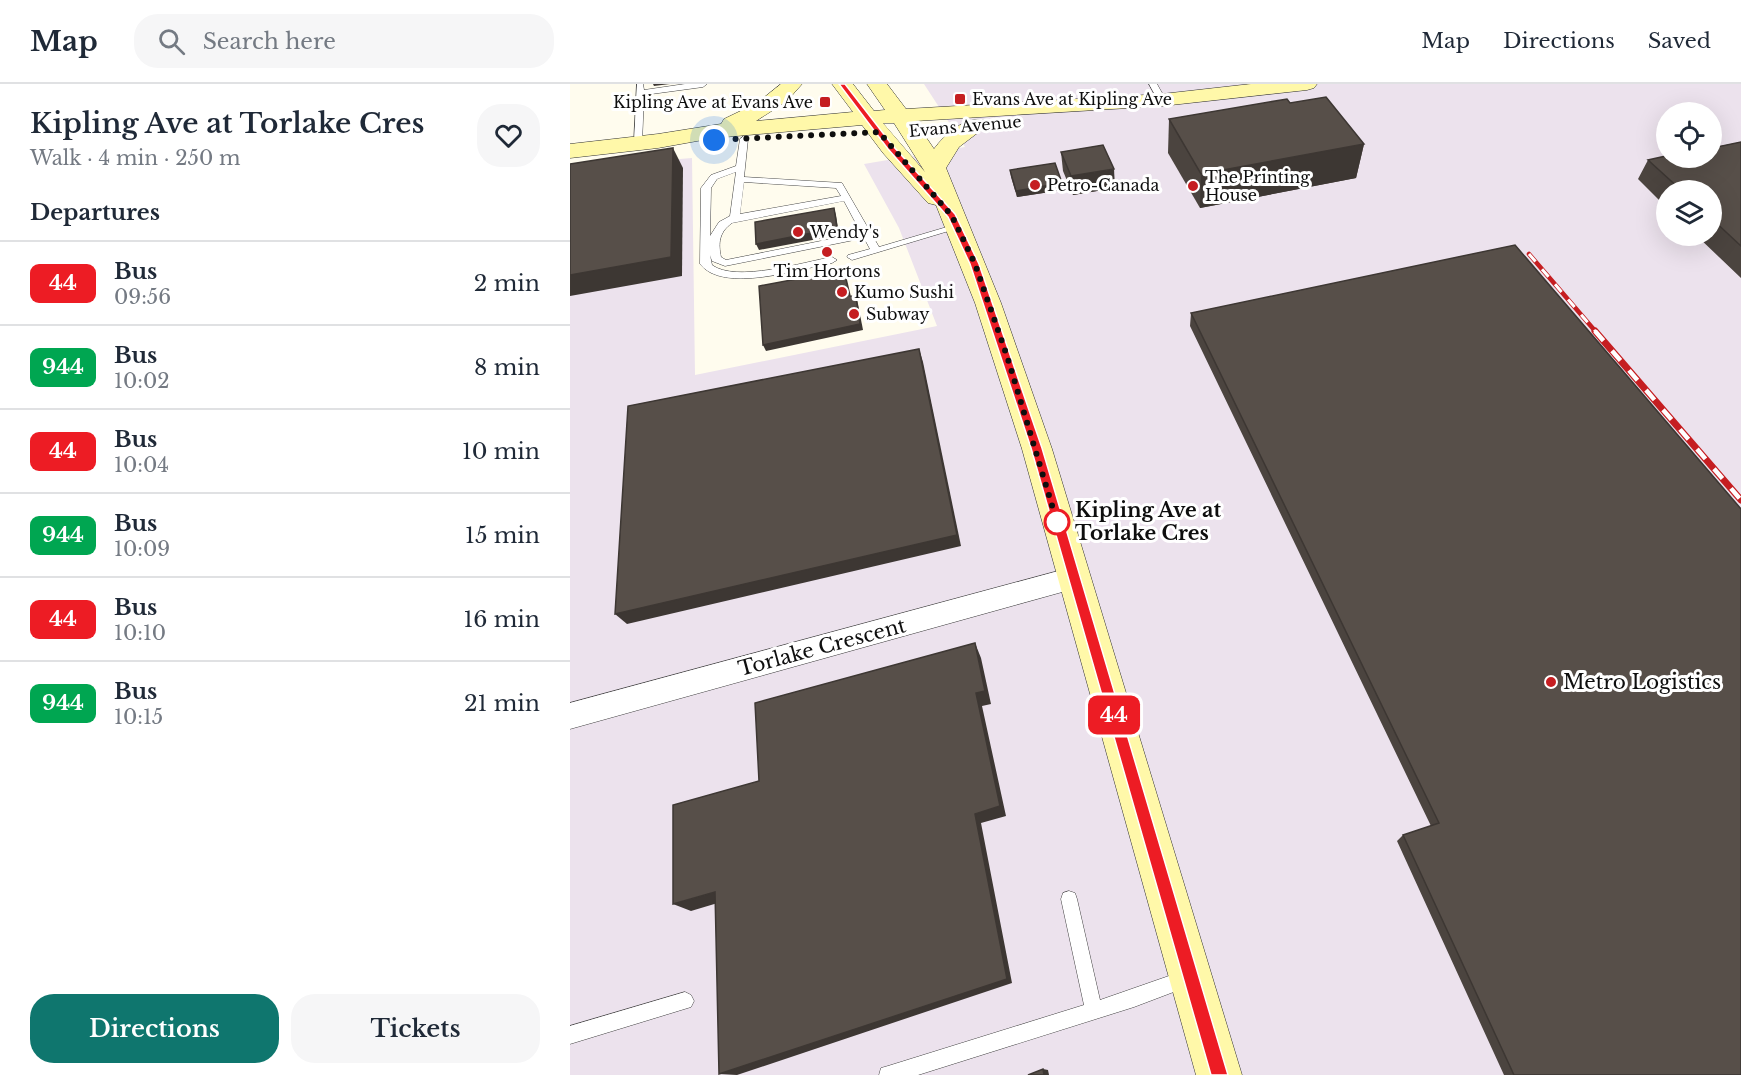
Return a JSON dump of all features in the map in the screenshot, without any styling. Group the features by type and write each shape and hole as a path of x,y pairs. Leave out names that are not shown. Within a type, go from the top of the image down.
{"main road":[{"path":"714,131 755,114 786,92 792,84"},
{"path":"842,84 955,221"},
{"path":"877,84 906,123 934,168 975,264 1007,356 1037,448 1073,578 1220,1075"},
{"name":"Evans Avenue","path":"570,151 648,142 714,131 906,123 1158,92 1307,84"},
{"name":"Evans Avenue","path":"906,123 977,125 1094,115 1158,92"},
{"name":"Evans Avenue","path":"648,142 744,139 874,125"},
{"path":"934,168 944,149 954,138 977,125"}],"street":[{"name":"Torlake Crescent","path":"570,716 1073,578"}],"lane":[{"path":"648,142 640,89 703,84"},
{"path":"735,218 744,139"},
{"path":"741,167 714,177 706,188 705,264 722,275 749,274 832,260"},
{"path":"739,179 839,185 876,250"},
{"path":"847,198 735,218 718,228 714,236 716,259 725,263 866,235"},
{"path":"852,257 955,221"},
{"path":"1070,899 1094,1011"},
{"path":"888,1075 1094,1011 1191,978"},
{"path":"570,1035 685,1001"}],"shaded area":[{"path":"924,84 1741,84 1741,1075 570,1075 570,168 692,158 695,375 937,326 899,228 864,164 965,147"}],"building":[{"path":"1326,97 1364,144 1201,174 1169,119 1287,99 1290,103"},
{"path":"1741,142 1741,246 1722,228 1722,180 1670,180 1657,168 1722,168 1722,146"},
{"path":"1103,145 1114,169 1071,176 1061,152"},
{"path":"673,148 671,257 570,275 570,164"},
{"path":"1656,158 1656,167 1648,160"},
{"path":"1055,163 1062,183 1016,191 1010,170"},
{"name":"Wendy's","path":"834,208 837,228 756,244 755,222"},
{"name":"Metro Logistics","path":"1515,245 1741,509 1741,1075 1514,1075 1403,835 1439,823 1191,313"},
{"path":"844,270 850,296 856,297 860,324 763,345 759,286"},
{"path":"919,349 957,535 615,614 628,406"},
{"path":"975,643 985,691 976,693 1000,806 975,814 1007,979 719,1074 715,892 673,904 673,805 759,781 755,703"},
{"path":"1043,1069 1044,1075 1028,1075"}],"railway":[{"path":"1529,254 1596,332"},
{"path":"1595,331 1741,500"}],"bus line":[{"name":"44","path":"842,84 891,148 952,216 975,264 1037,448 1073,578 1220,1075"}],"place":[{"name":"Evans Ave at Kipling Ave","path":"960,99"},
{"name":"Kipling Ave at Evans Ave","path":"825,102"},
{"name":"Petro-Canada","path":"1035,185"},
{"name":"The Printing House","path":"1193,186"},
{"name":"Wendy's","path":"798,232"},
{"name":"Tim Hortons","path":"827,252"},
{"name":"Kumo Sushi","path":"842,292"},
{"name":"Subway","path":"854,314"},
{"name":"Kipling Ave at Torlake Cres","path":"1057,522"},
{"name":"Metro Logistics","path":"1551,682"}],"route":[{"path":"714,140 879,132 952,216 975,264 1037,448 1057,522"}]}
